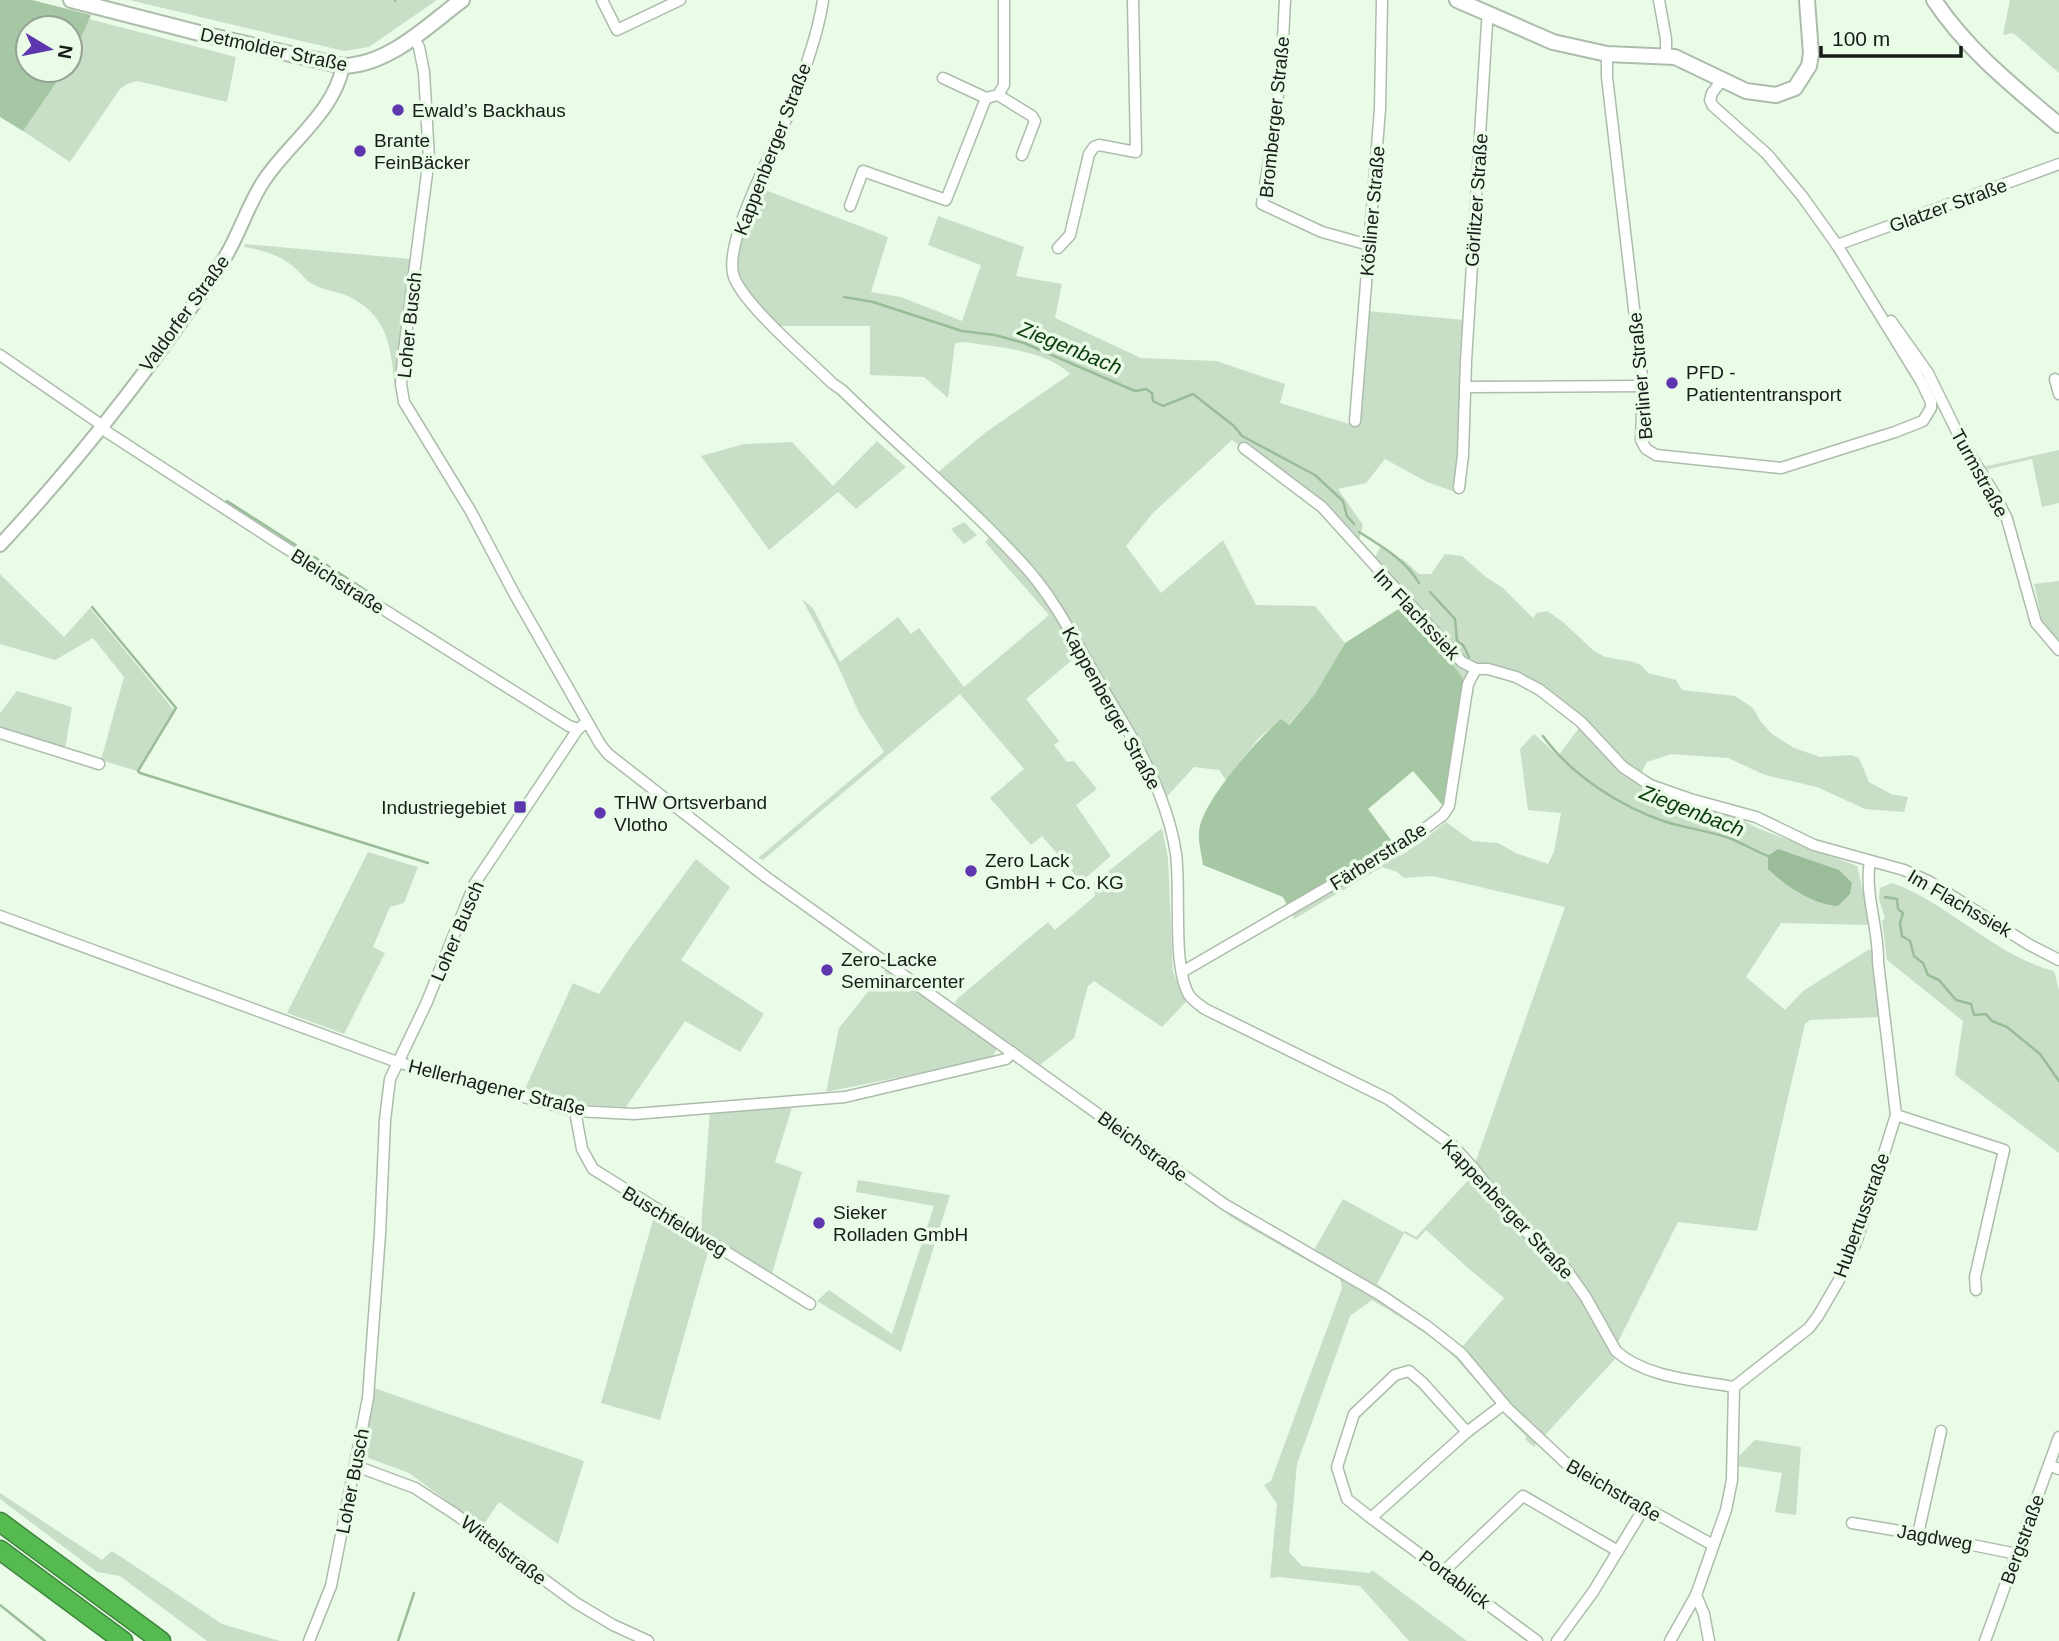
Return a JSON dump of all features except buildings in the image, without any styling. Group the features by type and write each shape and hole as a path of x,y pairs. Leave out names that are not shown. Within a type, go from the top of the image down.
{"highway":[{"path":"0,1522 161,1641"},
{"path":"0,1550 123,1641"}],"main road":[{"name":"Detmolder Straße","path":"71,0 202,34 343,66 360,66 384,57 462,0"},
{"path":"1457,0 1553,42 1607,54 1666,56 1692,64 1722,80 1764,95 1776,95 1795,88 1803,78 1811,54 1807,0"},
{"path":"1935,1 1954,28 1976,52 2059,125"}],"street":[{"path":"602,0 617,30 680,0"},
{"name":"Kappenberger Straße","path":"823,0 820,17 787,117 742,223 731,259 733,274 738,286 753,305 1021,561 1041,584 1069,627 1139,751 1168,815 1176,853 1179,887 1178,940 1188,993 1205,1009 1388,1099 1452,1145 1475,1169 1514,1220 1565,1268 1586,1296 1616,1351 1623,1358 1662,1373 1734,1387"},
{"path":"943,78 986,98 998,95 1004,85 1004,0"},
{"path":"1058,248 1070,235 1089,154 1094,146 1136,152 1133,0"},
{"name":"Bromberger Straße","path":"1285,0 1276,118 1262,204 1322,232 1369,245"},
{"name":"Kösliner Straße","path":"1354,421 1380,109 1382,0"},
{"path":"1659,0 1666,39 1666,56"},
{"name":"Görlitzer Straße","path":"1459,488 1489,14"},
{"name":"Loher Busch","path":"309,1641 331,1587 368,1398 385,1120 390,1079 426,1004 475,883 582,726 470,510 416,425 403,396 403,358 429,158 424,72 419,47 413,37"},
{"name":"Berliner Straße","path":"1607,54 1607,77 1643,386 1641,440 1646,449 1656,455 1781,468 1905,428 1927,417"},
{"name":"Valdorfer Straße","path":"0,545 103,426 222,262 272,168 332,98 343,66"},
{"name":"Turmstraße","path":"1722,80 1712,93 1710,100 1713,106 1768,154 1837,245 1900,345 1926,393 1931,408 1927,417"},
{"path":"998,95 1032,116 1035,121 1022,155"},
{"path":"850,206 863,171 946,200 986,98"},
{"name":"Glatzer Straße","path":"1837,245 2059,164"},
{"name":"Turmstraße","path":"1875,308 1890,321 1923,365 1961,440 1995,495 2007,519 2036,623 2059,650"},
{"name":"Bleichstraße","path":"0,355 103,426 107,432 281,545 569,726 582,726 608,754 766,877 1224,1204 1408,1313 1461,1353 1504,1405 1568,1465 1713,1545"},
{"path":"2055,379 2059,394"},
{"path":"1465,387 1643,386"},
{"name":"Im Flachssiek","path":"1244,448 1322,508 1462,663 1476,669 1488,669 1516,677 1540,690 1581,722 1623,767 1650,785 1756,817 1814,845 1903,870 1930,882 2040,951 2059,960"},
{"name":"Färberstraße","path":"1182,972 1411,839 1443,815 1452,794 1468,684 1476,669"},
{"path":"0,733 99,764"},
{"name":"Hubertusstraße","path":"1734,1387 1809,1328 1818,1316 1839,1280 1857,1240 1896,1115 1878,937 1867,876 1870,861"},
{"name":"Hellerhagener Straße","path":"0,916 397,1062 575,1111 634,1114 845,1097 1006,1059 1012,1052"},
{"name":"Buschfeldweg","path":"575,1111 582,1149 593,1169 810,1304"},
{"path":"1896,1115 2004,1150 1975,1277 1976,1290"},
{"name":"Portablick","path":"1467,1432 1409,1371 1395,1375 1354,1414 1337,1467 1347,1499 1537,1641"},
{"path":"1670,1641 1696,1595 1726,1510 1732,1480 1734,1387"},
{"path":"1371,1518 1467,1432 1504,1405"},
{"path":"1918,1534 1941,1431"},
{"name":"Bergstraße","path":"1985,1641 2017,1554 2054,1467 2059,1437"},
{"name":"Wittelstraße","path":"356,1466 415,1488 456,1514 576,1604 648,1641"},
{"path":"1444,1571 1522,1496 1618,1551"},
{"path":"1557,1641 1593,1592 1644,1508"},
{"name":"Jagdweg","path":"1852,1524 2017,1554"},
{"path":"1696,1595 1704,1614 1709,1641"}],"shaded area":[{"path":"0,0 32,0 91,15 84,31 84,14 14,14 14,84 55,84 23,131 0,117"},
{"path":"129,0 437,0 369,47 344,51"},
{"path":"2010,0 2059,0 2059,73 2013,33 2003,35"},
{"path":"89,19 236,57 227,102 137,81 127,84 120,89 70,162 23,131 55,84 84,84 84,31"},
{"path":"760,188 888,237 871,292 901,297 962,321 981,265 928,245 938,216 1024,247 1016,276 1062,284 1055,318 1141,358 1216,361 1285,384 1280,403 1356,426 1367,311 1464,320 1461,426 1455,492 1427,482 1385,459 1366,483 1338,489 1363,525 1357,548 1344,530 1232,440 1153,513 1126,546 1161,593 1223,540 1256,605 1315,606 1345,643 1315,694 1288,725 1281,720 1259,738 1226,780 1219,770 1194,767 1161,803 1157,790 1079,654 1026,699 1059,741 1054,745 1067,762 1074,761 1097,789 1076,805 1111,856 1081,882 1042,836 1031,845 990,798 1024,769 960,694 763,860 758,858 884,752 859,713 839,668 802,599 813,608 840,662 898,617 911,634 919,628 964,687 1049,615 985,542 990,537 932,477 986,432 1070,374 1034,354 966,342 955,343 948,398 924,377 870,375 870,326 778,326 742,289 737,275 742,236"},
{"path":"245,244 411,259 395,388 386,335 373,314 350,297 309,282 283,259 244,247"},
{"path":"877,441 906,467 856,509 838,492 769,550 701,456 744,444 792,442 833,486"},
{"path":"2059,450 2059,503 2042,507 2032,459 1985,470 1983,467"},
{"path":"964,522 977,535 964,544 951,529"},
{"path":"1380,547 1405,561 1419,574 1431,574 1445,554 1462,556 1503,588 1533,618 1537,613 1547,611 1605,657 1634,662 1648,673 1676,680 1682,690 1735,696 1753,708 1772,734 1794,748 1820,757 1851,755 1859,758 1869,782 1891,794 1908,797 1904,812 1865,809 1817,787 1765,775 1728,758 1671,754 1647,762 1637,781 1708,801 1757,828 1857,866 1871,925 1781,923 1746,977 1785,1010 1803,991 1868,950 1874,949 1879,1017 1810,1020 1805,1024 1757,1231 1678,1222 1612,1354 1615,1359 1534,1447 1457,1360 1427,1335 1372,1300 1350,1316 1297,1464 1289,1552 1302,1566 1370,1573 1372,1570 1467,1641 1409,1641 1360,1586 1270,1578 1277,1504 1264,1485 1271,1481 1342,1288 1340,1279 1234,1219 1089,1115 1097,1106 1226,1198 1314,1250 1343,1199 1416,1237 1473,1175 1565,907 1433,876 1404,878 1397,872 1382,867 1294,919 1288,907 1397,848 1400,856 1446,822 1472,841 1498,843 1516,853 1548,864 1554,852 1561,813 1528,810 1520,749 1534,734 1558,756 1579,728 1543,697 1514,680 1477,671 1467,684 1435,640 1400,608 1408,600 1372,565","holes":["1426,1230 1504,1298 1462,1347 1377,1284 1404,1233 1417,1240"]},
{"path":"0,574 64,637 90,608 174,710 137,771 101,760 124,677 93,638 55,660 0,644"},
{"path":"2059,581 2059,643 2051,635 2040,615 2034,584"},
{"path":"1400,608 1435,640 1467,684 1445,808 1413,771 1368,809 1397,848 1288,907 1283,897 1203,865 1199,836 1202,819 1209,804 1232,772 1281,719 1289,725 1315,694 1345,643"},
{"path":"17,691 72,707 65,749 0,728 0,713"},
{"path":"1162,828 1168,858 1173,972 1186,1002 1162,1027 1094,981 1088,986 1074,1038 1040,1065 955,1004 957,999 1048,922 1055,930 1095,896 1094,883"},
{"path":"1778,849 1839,870 1852,883 1850,894 1838,906 1819,902 1791,888 1768,869 1768,856"},
{"path":"368,852 418,867 404,903 390,907 373,947 385,953 344,1034 287,1013"},
{"path":"696,859 730,887 681,960 764,1014 740,1052 685,1021 626,1107 585,1105 525,1089 573,983 599,994"},
{"path":"1892,883 1933,903 2012,954 2054,971 2059,990 2059,1153 1955,1075 1963,1021 1887,960 1882,920 1885,919 1879,899 1880,888"},
{"path":"887,968 993,1045 996,1050 994,1055 984,1060 826,1092 839,1028"},
{"path":"793,1104 775,1162 802,1172 772,1273 701,1229 710,1111"},
{"path":"858,1180 950,1195 901,1352 817,1301 829,1290 892,1334 934,1206 856,1192"},
{"path":"655,1213 710,1245 660,1420 601,1403"},
{"path":"374,1388 584,1461 558,1544 499,1502 482,1527 409,1473 363,1456"},
{"path":"1755,1440 1801,1447 1796,1515 1775,1512 1782,1473 1738,1466 1738,1457"},
{"path":"0,1493 102,1560 112,1551 222,1624 280,1641 207,1641 120,1576 97,1572 0,1499"}],"waterway":[{"name":"Ziegenbach","path":"844,297 873,302 962,331 995,335 1024,343 1135,391 1146,389 1152,393 1153,401 1163,406 1193,394 1234,426 1242,436 1315,475 1343,501 1347,516 1354,524"},
{"path":"227,501 367,591"},
{"name":"Ziegenbach","path":"1359,532 1400,560 1419,583"},
{"name":"Ziegenbach","path":"1430,592 1455,619 1457,641 1463,645 1469,657"},
{"path":"92,607 176,708 138,771 140,773 428,863"},
{"name":"Ziegenbach","path":"1543,736 1582,776 1632,808 1666,822 1729,838 1768,856"},
{"name":"Ziegenbach","path":"1885,897 1897,899 1898,909 1903,913 1900,923 1902,936 1910,941 1914,956 1923,963 1928,975 1939,980 1956,1000 1971,1004 1974,1015 1986,1014 1992,1021 2007,1027 2040,1054 2059,1081"},
{"path":"398,1641 414,1593"},
{"path":"0,1605 45,1641"}],"place":[{"name":"Ewald’s Backhaus","path":"398,110"},
{"name":"Brante FeinBäcker","path":"360,151"},
{"name":"PFD - Patiententransport","path":"1672,383"},
{"name":"Industriegebiet","path":"520,807"},
{"name":"THW Ortsverband Vlotho","path":"600,813"},
{"name":"Zero Lack GmbH + Co. KG","path":"971,871"},
{"name":"Zero-Lacke Seminarcenter","path":"827,970"},
{"name":"Sieker Rolladen GmbH","path":"819,1223"}]}
